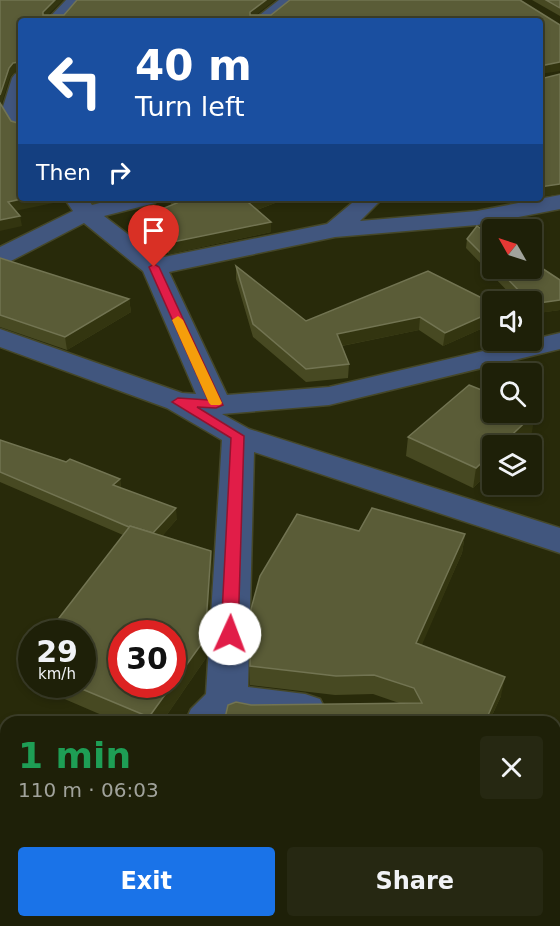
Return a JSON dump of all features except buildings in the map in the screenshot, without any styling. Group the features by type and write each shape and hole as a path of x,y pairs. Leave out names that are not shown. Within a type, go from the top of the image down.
{"street":[{"path":"57,18 74,0"},
{"path":"264,18 290,0"},
{"path":"17,124 18,71"},
{"path":"0,257 80,206 122,201"},
{"path":"335,230 369,201"},
{"path":"154,267 335,230 477,218 560,202"},
{"path":"80,206 154,267 216,405"},
{"path":"0,337 178,402 238,436 560,541"},
{"path":"178,402 216,405 329,396 560,341"},
{"path":"238,436 216,711 335,715"}],"slow traffic":[{"path":"178,320 215,403"}],"route":[{"path":"154,267 216,405 178,402 238,436 230,634"}]}
